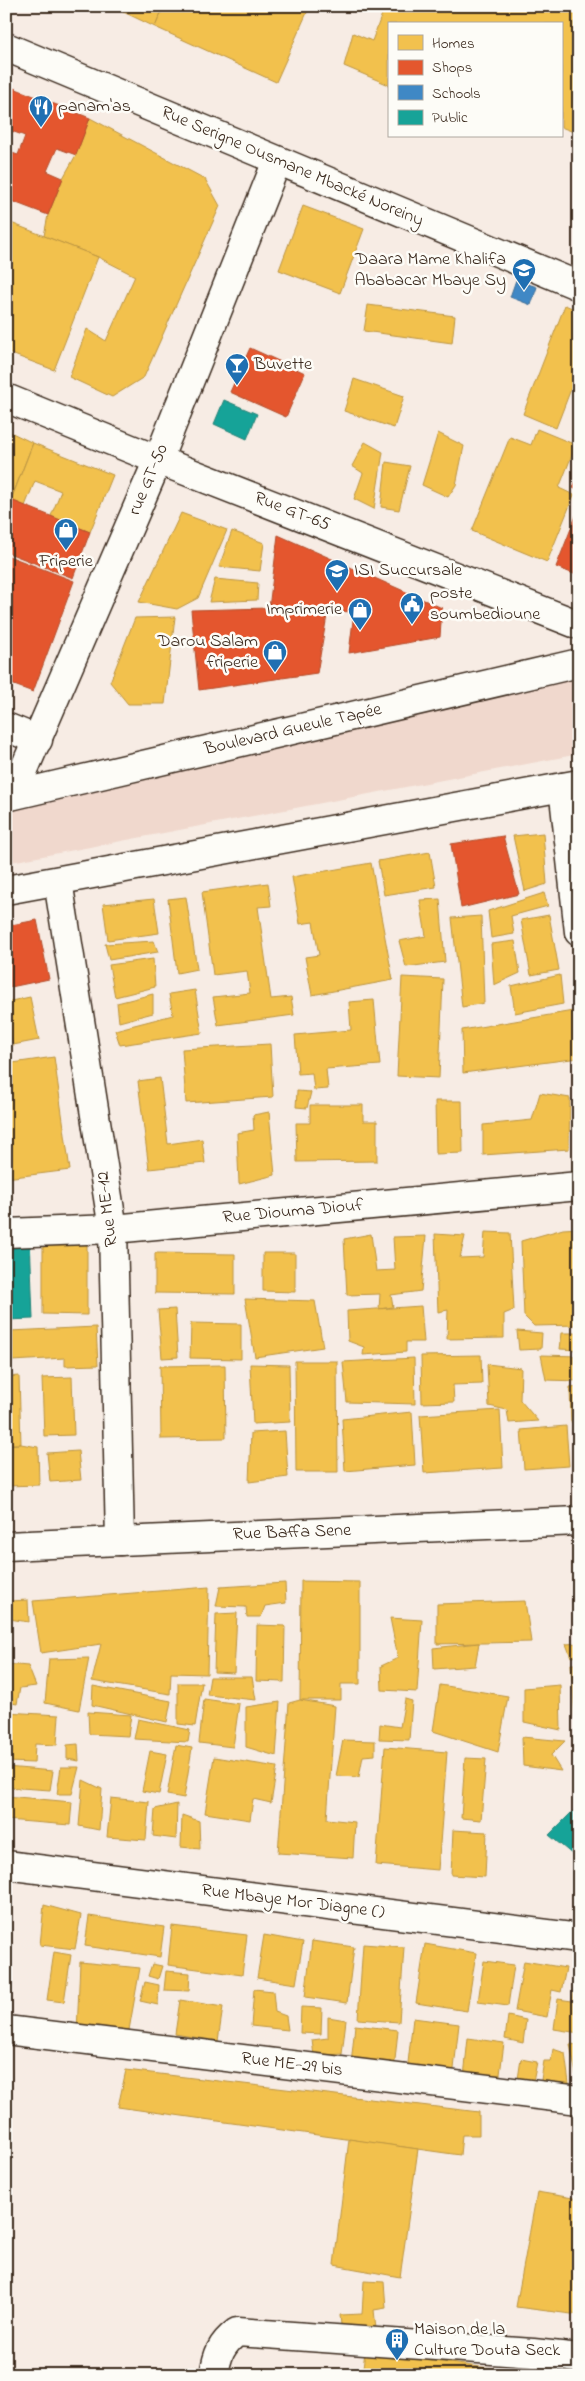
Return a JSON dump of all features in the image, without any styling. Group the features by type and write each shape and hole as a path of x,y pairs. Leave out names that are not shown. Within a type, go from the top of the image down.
{"street":[{"name":"Rue Serigne Ousmane Mbacké Noreiny","path":"6,47 579,286"},
{"name":"rue GT-50","path":"10,796 38,740 158,460 277,161"},
{"name":"Rue GT-65","path":"6,398 158,460 579,625"},
{"name":"Boulevard Gueule Tapée","path":"10,796 579,663"},
{"path":"6,727 38,740"},
{"path":"6,890 571,785 579,932"},
{"name":"Rue ME-12","path":"58,881 113,1229 120,1541"},
{"name":"Rue Diouma Diouf","path":"6,1233 113,1229 579,1186"},
{"name":"Rue Baffa Sene","path":"6,1546 579,1521"},
{"name":"Rue Mbaye Mor Diagne ()","path":"6,1866 579,1938"},
{"name":"Rue ME-29 bis","path":"6,2030 579,2100"},
{"path":"214,2375 217,2354 225,2341 237,2332 532,2364 579,2358"}],"shaded area":[{"path":"579,673 579,754 6,863 6,795"}],"building: Homes":[{"path":"111,6 164,6 155,27"},
{"path":"164,6 306,6 309,8 276,82 155,27"},
{"path":"385,6 579,6 579,134 562,127 562,22 388,22 388,85 344,66 353,33 372,41"},
{"path":"90,118 205,179 220,206 144,377 112,397 69,377 87,329 106,341 135,276 98,257 44,236 48,215 63,178 76,155"},
{"path":"303,206 364,229 340,293 279,270"},
{"path":"6,221 98,257 54,370 6,352"},
{"path":"368,305 455,316 452,343 364,331"},
{"path":"565,305 579,311 579,368 556,428 523,414"},
{"path":"354,379 404,396 394,428 344,411"},
{"path":"537,429 576,445 559,488 574,495 547,562 472,531 510,437 531,445"},
{"path":"6,430 33,443 6,512"},
{"path":"438,433 464,446 456,485 448,497 422,485"},
{"path":"365,442 383,452 374,509 354,499 363,473 352,466"},
{"path":"33,443 113,475 90,532 51,516 61,491 35,481 25,506 11,500"},
{"path":"386,462 410,466 399,510 381,507"},
{"path":"181,513 227,530 198,598 177,609 139,602"},
{"path":"232,531 264,543 260,571 219,567"},
{"path":"215,579 258,583 257,600 209,602"},
{"path":"175,617 165,704 128,704 110,682 135,618"},
{"path":"543,833 547,884 525,891 513,836"},
{"path":"430,852 436,887 384,895 378,861"},
{"path":"371,863 393,980 312,995 305,957 319,955 313,922 300,924 292,877"},
{"path":"268,883 271,906 258,907 271,999 291,997 294,1015 218,1025 213,997 250,993 247,971 213,975 202,892"},
{"path":"544,893 548,906 511,916 514,934 491,938 488,911"},
{"path":"186,897 197,969 177,973 168,899"},
{"path":"154,899 159,933 108,940 103,904"},
{"path":"440,899 445,962 406,967 399,941 426,936 420,900"},
{"path":"549,915 559,970 531,975 521,920"},
{"path":"481,916 484,1003 462,1007 452,918"},
{"path":"154,941 158,952 109,960 105,944"},
{"path":"515,941 520,973 494,985 491,944"},
{"path":"153,959 155,987 115,997 109,965"},
{"path":"560,975 563,1004 515,1013 511,986"},
{"path":"402,977 443,979 439,1078 397,1076"},
{"path":"195,990 202,1033 120,1045 115,1030 173,1015 169,994"},
{"path":"153,994 153,1013 119,1022 117,1003"},
{"path":"30,997 39,1040 13,1045 6,1013 6,1002"},
{"path":"374,1000 380,1065 326,1069 328,1089 314,1090 312,1073 298,1074 295,1035 351,1030 349,1002"},
{"path":"579,1010 579,1058 463,1073 462,1030"},
{"path":"270,1044 273,1097 186,1103 182,1049"},
{"path":"54,1057 70,1170 6,1178 6,1064"},
{"path":"160,1078 168,1144 202,1139 205,1163 149,1169 138,1081"},
{"path":"297,1091 311,1092 307,1108 296,1107"},
{"path":"540,1093 570,1098 569,1149 483,1155 483,1125 532,1120"},
{"path":"435,1101 462,1101 463,1153 436,1154"},
{"path":"310,1105 363,1105 363,1121 377,1121 377,1161 297,1162 296,1123 310,1123"},
{"path":"269,1112 275,1175 239,1184 237,1133 254,1130 253,1115"},
{"path":"579,1228 579,1325 534,1326 524,1316 521,1241 563,1229"},
{"path":"485,1232 510,1233 514,1310 504,1314 504,1338 447,1339 448,1310 438,1312 435,1234 465,1236 460,1258 483,1257"},
{"path":"371,1234 376,1271 395,1270 393,1237 426,1236 421,1291 391,1295 393,1307 379,1309 380,1294 347,1295 344,1239"},
{"path":"43,1238 87,1244 87,1315 43,1314"},
{"path":"155,1253 235,1254 235,1294 155,1293"},
{"path":"263,1253 295,1253 295,1292 263,1291"},
{"path":"245,1299 315,1301 323,1347 255,1357"},
{"path":"421,1306 424,1342 406,1342 406,1352 363,1355 364,1347 348,1341 347,1311"},
{"path":"175,1309 178,1357 162,1358 158,1310"},
{"path":"191,1323 241,1324 241,1359 190,1358"},
{"path":"96,1327 98,1365 65,1366 65,1358 12,1361 10,1331"},
{"path":"579,1330 579,1350 560,1349 562,1333 578,1333"},
{"path":"517,1331 542,1333 541,1349 519,1350"},
{"path":"481,1355 482,1384 453,1385 454,1402 422,1403 421,1356"},
{"path":"541,1355 579,1356 579,1381 546,1380"},
{"path":"414,1358 415,1404 347,1402 343,1362"},
{"path":"295,1361 337,1361 338,1472 296,1472"},
{"path":"250,1364 289,1365 290,1422 253,1424"},
{"path":"487,1364 521,1368 520,1400 538,1421 509,1423 507,1410 489,1406"},
{"path":"225,1365 226,1438 161,1439 160,1366"},
{"path":"19,1376 21,1444 6,1444 6,1377"},
{"path":"72,1377 74,1435 44,1436 42,1378"},
{"path":"579,1386 579,1422 571,1422 570,1387"},
{"path":"500,1410 503,1468 424,1473 420,1415"},
{"path":"412,1412 415,1465 345,1471 342,1419"},
{"path":"566,1426 569,1466 524,1469 521,1430"},
{"path":"285,1431 288,1477 249,1482 251,1433"},
{"path":"21,1444 38,1447 39,1485 6,1486 6,1445"},
{"path":"78,1451 81,1480 50,1482 47,1453"},
{"path":"301,1581 360,1582 360,1684 341,1684 341,1700 300,1700"},
{"path":"285,1583 286,1603 265,1606 261,1617 247,1617 246,1607 216,1606 220,1587"},
{"path":"209,1587 207,1674 171,1673 170,1694 92,1681 101,1644 41,1653 33,1601"},
{"path":"28,1600 29,1622 9,1619 10,1601"},
{"path":"525,1601 531,1642 437,1644 437,1604"},
{"path":"237,1613 234,1673 214,1672 216,1614"},
{"path":"390,1618 422,1620 417,1692 382,1690 381,1666 398,1658"},
{"path":"257,1625 285,1626 284,1682 256,1681"},
{"path":"479,1643 475,1666 434,1669 433,1648"},
{"path":"579,1643 579,1656 571,1657 566,1644"},
{"path":"89,1658 79,1710 45,1703 49,1659"},
{"path":"6,1664 28,1666 36,1686 20,1688 17,1704 6,1702"},
{"path":"571,1664 579,1664 579,1717 575,1718"},
{"path":"210,1677 252,1677 256,1700 207,1695"},
{"path":"178,1683 202,1683 195,1726 178,1724"},
{"path":"440,1685 508,1696 498,1752 433,1731"},
{"path":"560,1685 561,1730 524,1722 524,1688"},
{"path":"93,1686 171,1701 167,1722 92,1705"},
{"path":"204,1699 239,1704 233,1747 199,1743"},
{"path":"405,1699 412,1701 409,1740 379,1739 380,1724 400,1727"},
{"path":"300,1700 335,1706 327,1819 355,1822 353,1858 278,1853 289,1703"},
{"path":"280,1702 276,1756 246,1747 246,1707"},
{"path":"6,1712 59,1715 57,1745 35,1744 34,1763 6,1762"},
{"path":"88,1712 131,1715 128,1736 89,1734"},
{"path":"138,1719 190,1730 188,1742 134,1739"},
{"path":"522,1737 565,1741 551,1755 561,1771 523,1766"},
{"path":"343,1740 375,1741 375,1755 363,1756 359,1777 336,1776"},
{"path":"78,1744 79,1761 67,1759 67,1745"},
{"path":"176,1745 192,1748 184,1798 167,1795"},
{"path":"385,1747 447,1752 438,1870 376,1865"},
{"path":"150,1751 167,1754 159,1794 142,1791"},
{"path":"214,1757 277,1767 271,1803 253,1799 250,1820 205,1813"},
{"path":"465,1758 486,1759 481,1820 461,1818"},
{"path":"6,1767 53,1771 50,1790 6,1787"},
{"path":"61,1767 79,1767 72,1794 57,1794"},
{"path":"83,1780 102,1789 99,1830 79,1826"},
{"path":"6,1796 72,1802 70,1825 6,1820"},
{"path":"111,1798 149,1802 146,1840 107,1837"},
{"path":"177,1804 176,1839 153,1836 155,1809"},
{"path":"182,1815 199,1821 200,1849 181,1847"},
{"path":"453,1830 487,1832 485,1877 451,1875"},
{"path":"44,1905 81,1915 75,1949 40,1945"},
{"path":"89,1916 164,1927 160,1957 85,1946"},
{"path":"172,1926 247,1935 242,1975 168,1965"},
{"path":"264,1935 303,1942 296,1984 257,1978"},
{"path":"312,1941 354,1947 347,2003 305,1997"},
{"path":"363,1944 404,1947 399,2022 358,2019"},
{"path":"425,1944 476,1953 467,2011 416,2003"},
{"path":"54,1952 71,1955 64,2002 47,2000"},
{"path":"484,1961 514,1965 508,2006 478,2002"},
{"path":"524,1961 566,1968 561,1992 552,1990 547,2017 515,2011"},
{"path":"80,1962 140,1968 129,2030 77,2033"},
{"path":"152,1964 162,1966 158,1979 148,1976"},
{"path":"166,1971 190,1973 189,1991 164,1990"},
{"path":"576,1973 579,1973 579,2033 554,2029 558,1999 572,2001"},
{"path":"145,1982 159,1985 158,2005 140,2001"},
{"path":"254,1989 273,1991 275,2012 286,2016 288,2030 251,2026"},
{"path":"180,2000 223,2007 218,2041 175,2034"},
{"path":"301,2007 322,2008 321,2034 300,2033"},
{"path":"508,2016 526,2020 523,2043 505,2039"},
{"path":"328,2017 346,2020 342,2054 314,2056 312,2040 328,2038"},
{"path":"413,2018 459,2024 453,2078 407,2072"},
{"path":"355,2025 398,2030 394,2070 351,2065"},
{"path":"468,2038 504,2043 499,2082 464,2077"},
{"path":"570,2044 579,2045 579,2090"},
{"path":"553,2049 565,2053 570,2091 540,2086 544,2061 551,2061"},
{"path":"521,2059 537,2062 533,2082 518,2079"},
{"path":"126,2070 479,2112 479,2135 462,2135 460,2155 118,2107"},
{"path":"349,2139 418,2149 400,2277 334,2265"},
{"path":"537,2192 579,2199 579,2315 516,2307"},
{"path":"364,2281 384,2282 386,2308 374,2310 377,2338 342,2335 340,2315 362,2314"},
{"name":"Maison de la Culture Douta Seck","path":"365,2352 495,2369 494,2375 362,2375"}],"building: Shops":[{"path":"6,85 90,118 76,155 57,148 47,171 63,178 48,215 6,199 6,151 18,155 25,136 6,129"},
{"path":"250,348 305,373 286,417 230,392"},
{"path":"579,473 579,491 573,488"},
{"path":"11,500 90,532 73,578 6,552 6,512"},
{"path":"579,508 579,576 556,567"},
{"path":"278,535 442,608 440,637 349,653 354,612 269,608"},
{"path":"6,555 74,581 33,692 6,682 6,617 12,602 6,600"},
{"path":"269,608 328,610 317,673 199,690 191,610"},
{"path":"503,836 519,894 461,908 451,844"},
{"path":"37,920 49,979 6,988 6,926"}],"building: Schools":[{"path":"516,280 537,287 531,305 510,297"}],"building: Public":[{"path":"224,400 257,414 247,439 214,424"},
{"path":"6,1237 30,1237 33,1319 6,1320"},
{"path":"579,1805 579,1860 549,1835"}],"place":[{"name":"panam'as","path":"41,128"},
{"name":"Daara Mame Khalifa Ababacar Mbaye Sy","path":"524,291"},
{"name":"Buvette","path":"237,386"},
{"name":"Friperie","path":"66,551"},
{"name":"ISI Succursale","path":"337,592"},
{"name":"poste soumbedioune","path":"412,625"},
{"name":"Imprimerie","path":"360,631"},
{"name":"Darou Salam friperie","path":"275,673"},
{"name":"Maison de la Culture Douta Seck","path":"397,2361"}]}
